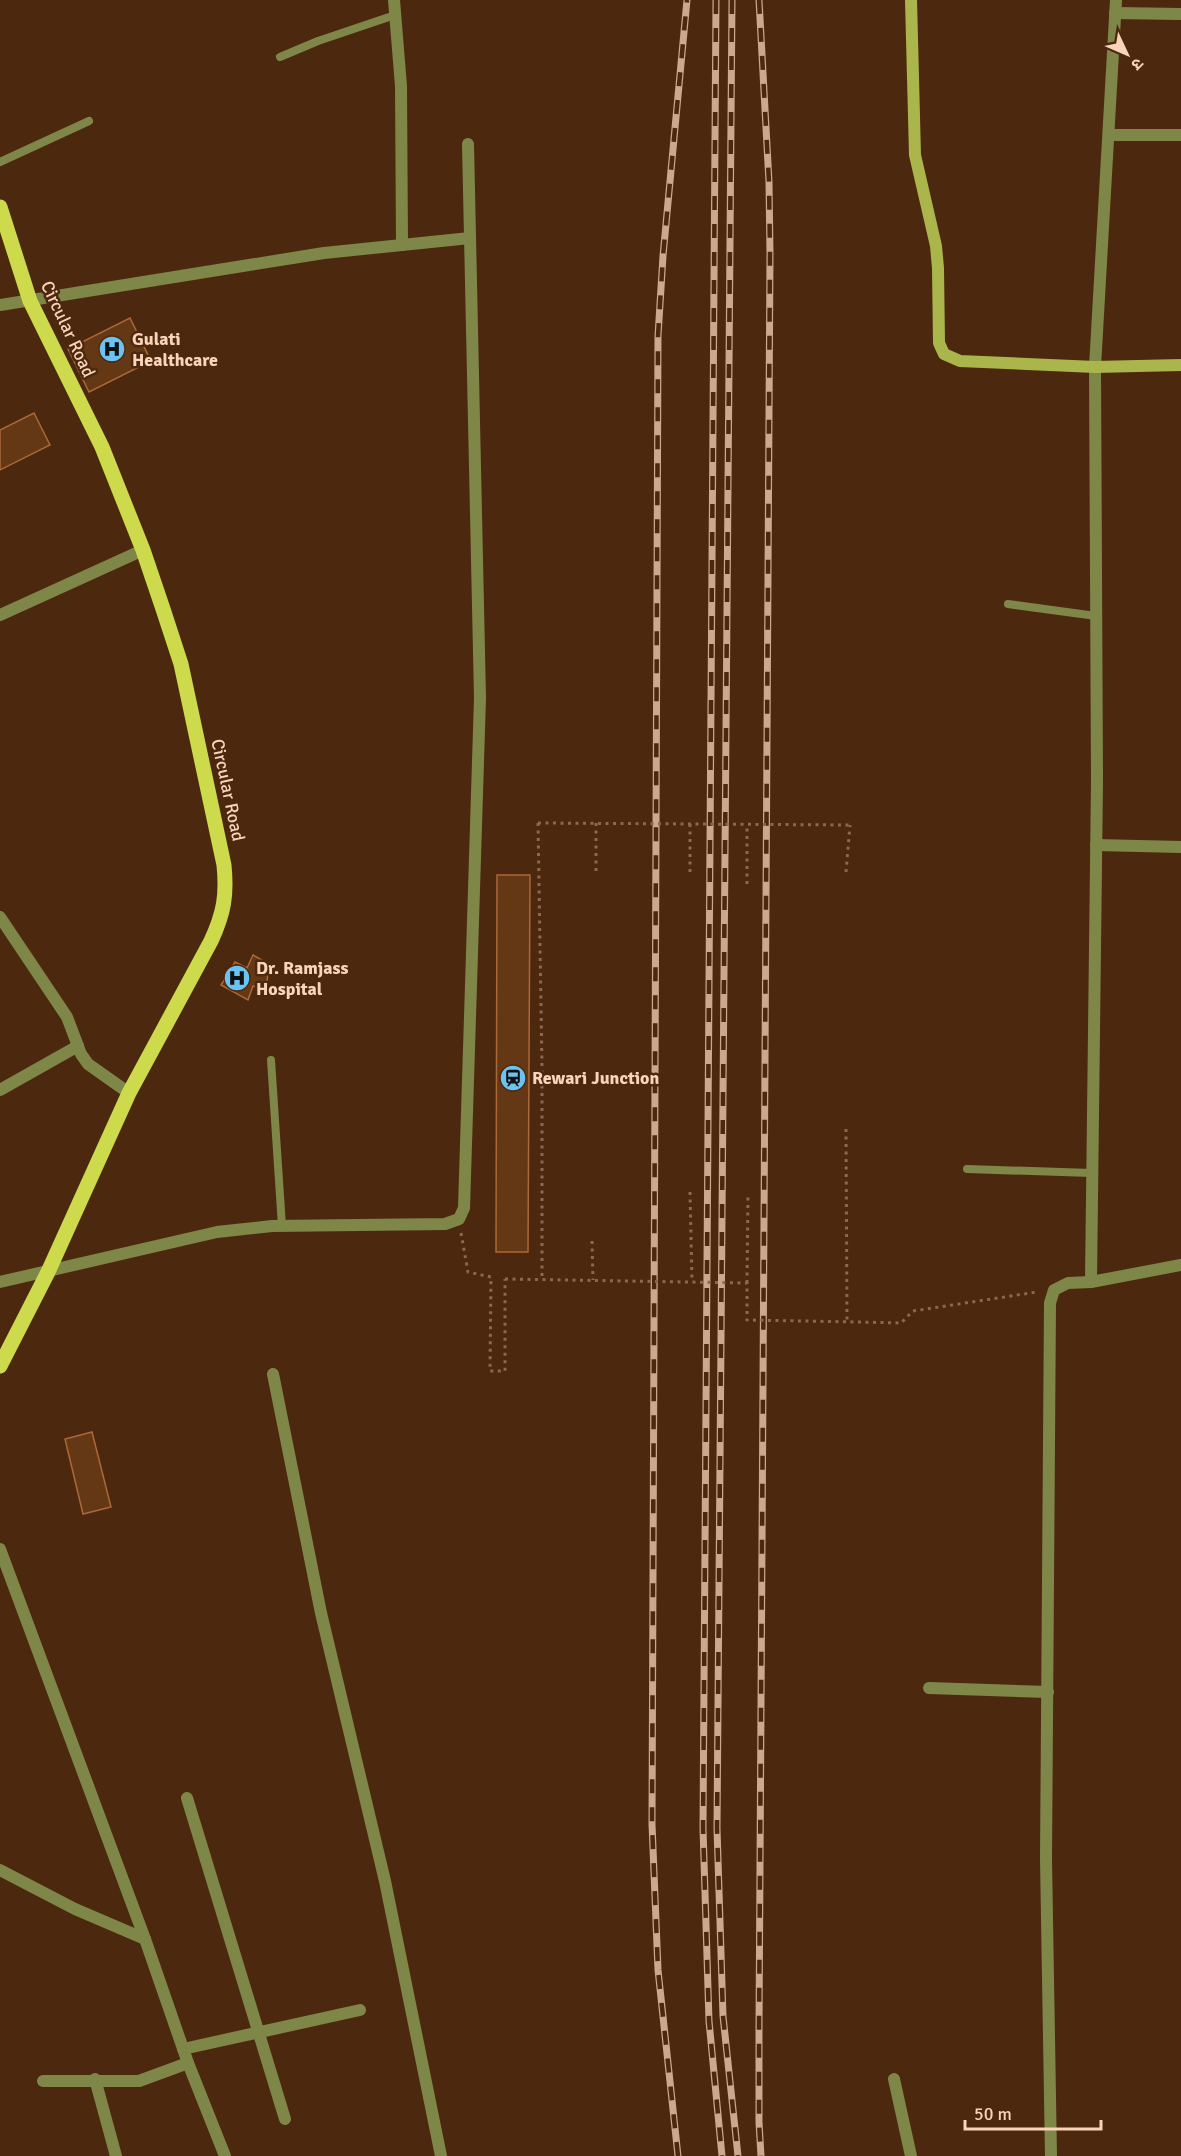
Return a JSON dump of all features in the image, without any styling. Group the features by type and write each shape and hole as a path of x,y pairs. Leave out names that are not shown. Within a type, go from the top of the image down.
{"main road":[{"name":"Circular Road","path":"0,207 30,300 102,447 143,550 182,664 224,865 226,891 222,917 211,941 129,1093 48,1272 0,1366"}],"street":[{"path":"394,0 401,86 402,245"},
{"path":"912,0 915,155 936,246 939,343 944,354 960,361 1095,367 1181,365"},
{"path":"1091,1282 1096,845 1095,367 1116,0"},
{"path":"1115,13 1181,14"},
{"path":"1109,135 1181,135"},
{"path":"0,1282 217,1232 282,1226 445,1224 459,1220 464,1208 480,698 468,144"},
{"path":"0,305 324,253 470,238"},
{"path":"0,615 143,550"},
{"path":"1096,845 1181,847"},
{"path":"0,917 67,1017 88,1064 129,1093"},
{"path":"0,1090 78,1046"},
{"path":"1051,2156 1046,1860 1050,1303 1054,1290 1068,1283 1091,1282 1181,1265"},
{"path":"273,1374 321,1613 385,1881 441,2156"},
{"path":"2,1560 145,1939 188,2063 225,2156"},
{"path":"928,1688 1048,1692"},
{"path":"187,1798 285,2119"},
{"path":"0,1870 75,1909 145,1939"},
{"path":"183,2049 360,2010"},
{"path":"43,2081 95,2079 138,2081 188,2063"},
{"path":"95,2079 116,2156"},
{"path":"894,2079 911,2156"}],"lane":[{"path":"280,57 318,41 395,15"},
{"path":"0,162 89,121"},
{"path":"1008,604 1096,616"},
{"path":"271,1060 282,1226"},
{"path":"967,1169 1092,1173"}],"path":[{"path":"542,1280 542,1067 538,823 850,825 846,872"},
{"path":"596,823 596,873"},
{"path":"690,824 690,872"},
{"path":"747,824 747,884"},
{"path":"846,1129 847,1322"},
{"path":"690,1192 692,1282"},
{"path":"748,1193 747,1320 901,1323 913,1311 1054,1290"},
{"path":"459,1220 468,1272 491,1277 490,1371 505,1371 504,1279 747,1283"},
{"path":"592,1241 593,1280"}],"building":[{"path":"130,318 151,361 89,392 68,349"},
{"path":"34,413 50,445 0,470 0,430"},
{"path":"497,875 530,875 528,1252 496,1252"},
{"path":"253,955 269,964 266,990 253,986 248,1000 221,985 235,962 247,968"},
{"path":"92,1432 111,1507 83,1514 65,1439"}],"railway":[{"path":"678,2156 658,1970 652,1824 658,336 663,256 687,0"},
{"path":"716,0 703,1828 709,2021 722,2156"},
{"path":"732,0 717,1828 723,2016 738,2156"},
{"path":"759,0 769,182 770,254 759,2028 761,2156"}],"place":[{"name":"Gulati Healthcare","path":"112,349"},
{"name":"Dr. Ramjass Hospital","path":"237,978"},
{"name":"Rewari Junction","path":"513,1078"}]}
